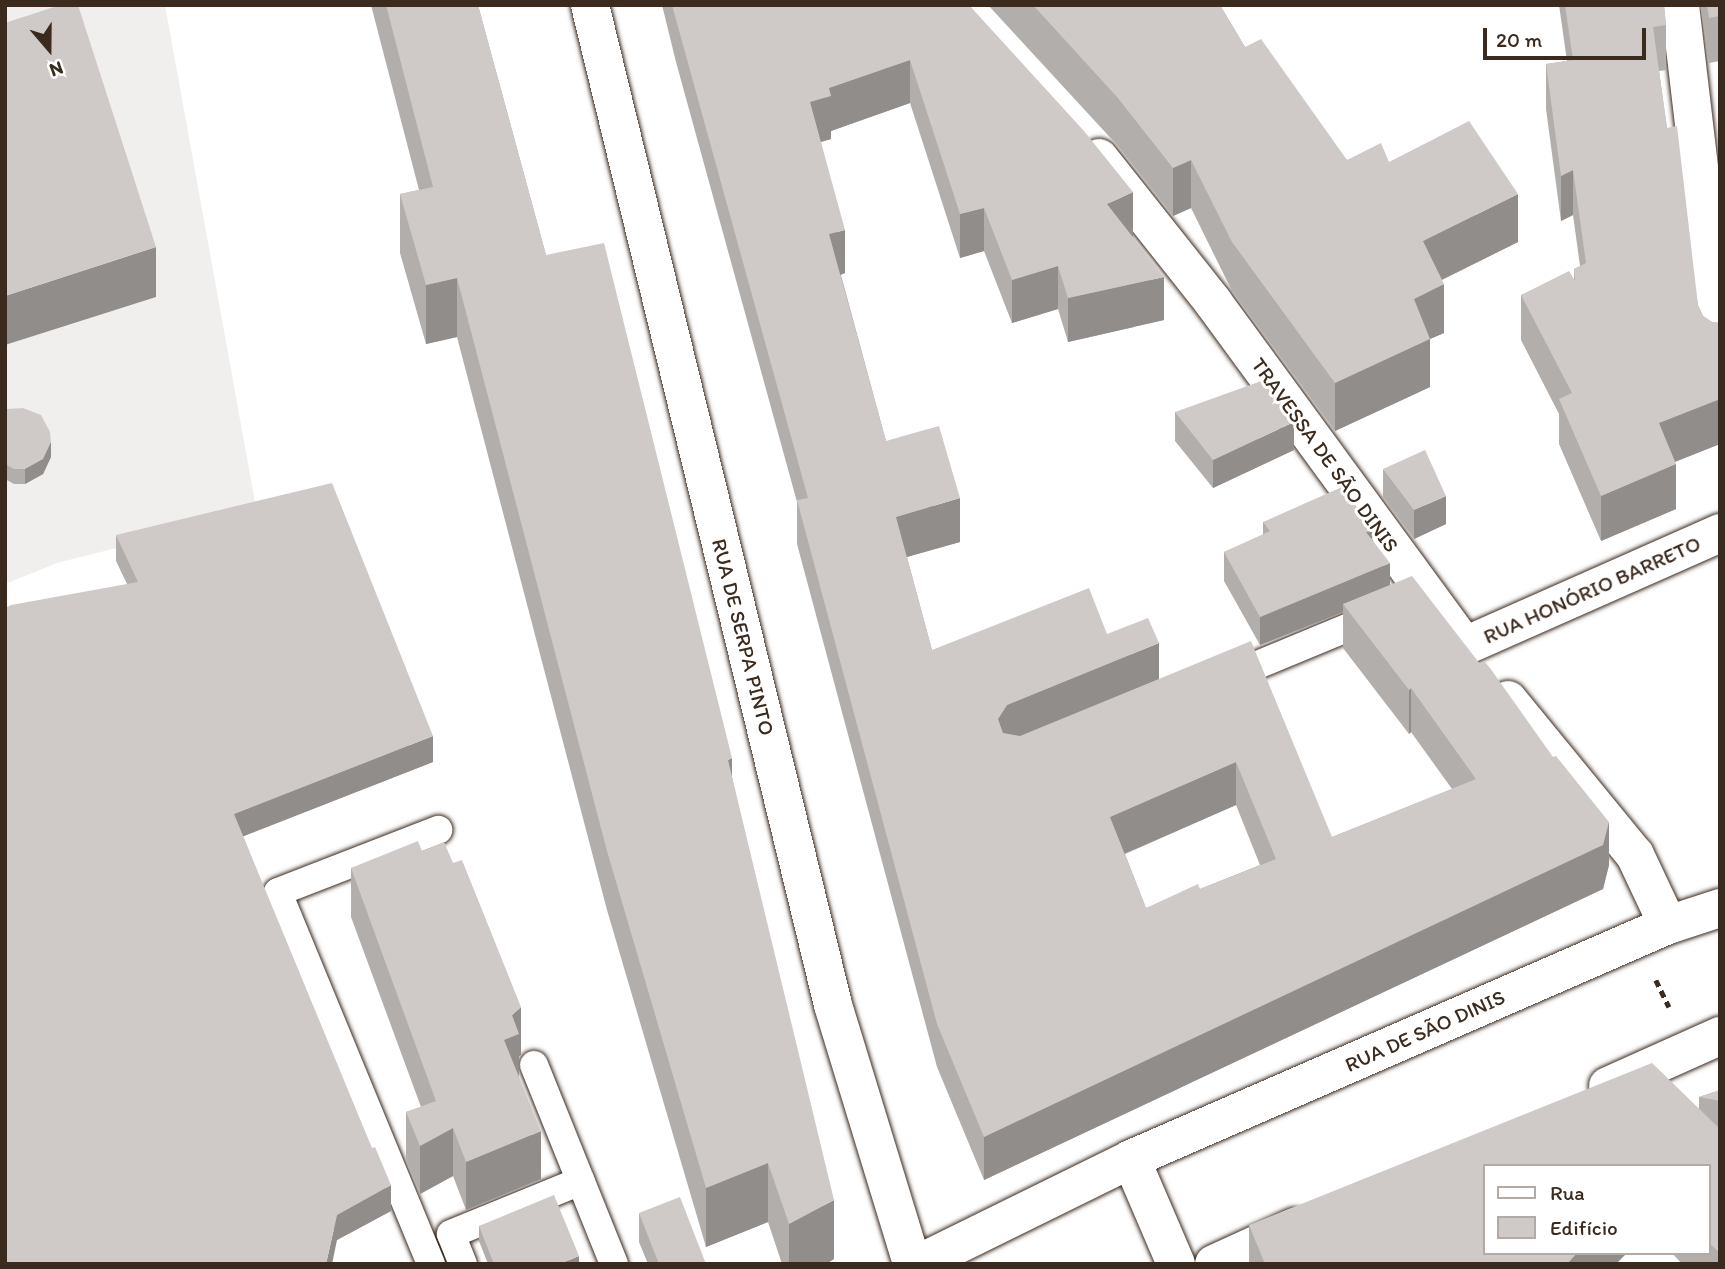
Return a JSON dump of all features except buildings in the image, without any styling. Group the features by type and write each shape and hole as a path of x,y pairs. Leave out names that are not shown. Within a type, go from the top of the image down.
{"street":[{"name":"RUA DE SERPA PINTO","path":"590,5 833,1006 912,1264"},
{"path":"1680,5 1720,347"},
{"name":"TRAVESSA DE SÃO DINIS","path":"1074,130 1213,302 1465,646 1635,855 1668,925"},
{"name":"RUA HONÓRIO BARRETO","path":"1465,646 1720,533"},
{"name":"RUA DE SÃO DINIS","path":"918,1264 1131,1159 1668,925 1720,908"},
{"path":"1581,1098 1720,1035"},
{"path":"1131,1159 1176,1264"},
{"path":"1214,1264 1328,1212"}],"lane":[{"path":"1195,690 1427,595"},
{"path":"431,1264 278,892 438,830"},
{"path":"534,1065 614,1264"},
{"path":"463,1264 451,1234 581,1181"}],"path":[{"path":"1654,974 1673,1016"}],"shaded area":[{"path":"5,5 165,5 257,513 57,563 5,584"}]}
